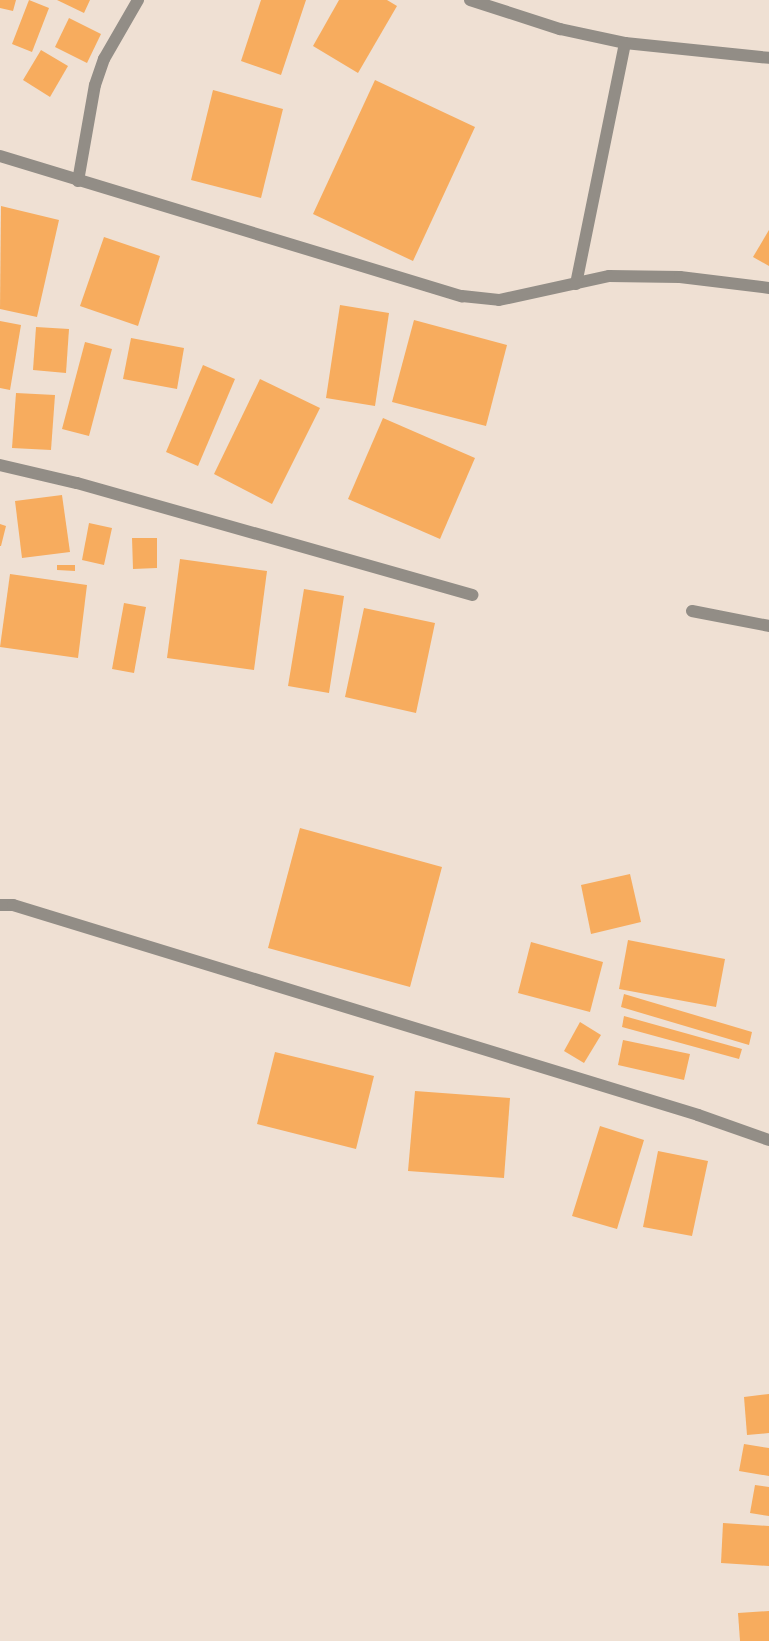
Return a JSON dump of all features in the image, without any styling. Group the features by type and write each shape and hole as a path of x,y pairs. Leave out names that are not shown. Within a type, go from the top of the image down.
{"street":[{"path":"78,181 95,85 104,59 138,0"},
{"path":"470,0 560,29 625,43 769,58"},
{"path":"576,284 625,43"},
{"path":"0,156 462,296 499,300 609,276 680,277 769,288"},
{"path":"0,465 77,483 472,595"},
{"path":"692,611 769,626"},
{"path":"0,905 32,911 698,1115 769,1140"}],"building":[{"path":"0,0 16,0 13,11 0,8"},
{"path":"29,0 49,8 32,52 12,44"},
{"path":"57,0 90,0 84,13"},
{"path":"261,0 306,0 281,75 241,61"},
{"path":"339,0 387,0 397,6 358,73 313,46"},
{"path":"69,18 101,34 87,63 55,47"},
{"path":"41,50 68,66 50,97 23,80"},
{"path":"375,80 475,127 413,261 313,214"},
{"path":"213,90 283,109 261,198 191,180"},
{"path":"1,206 59,220 37,317 0,309"},
{"path":"769,230 769,266 753,257"},
{"path":"104,237 160,256 138,326 80,306"},
{"path":"340,305 389,313 375,406 326,398"},
{"path":"414,320 507,345 486,426 392,402"},
{"path":"0,321 21,325 10,390 0,388"},
{"path":"36,327 69,329 66,373 33,370"},
{"path":"131,338 184,348 177,389 123,379"},
{"path":"85,342 112,349 89,436 62,429"},
{"path":"203,365 235,379 198,466 166,452"},
{"path":"260,379 320,408 272,504 214,474"},
{"path":"16,393 55,395 51,450 12,448"},
{"path":"383,418 475,458 440,539 348,499"},
{"path":"62,495 70,552 22,558 15,501"},
{"path":"89,523 112,528 104,565 82,560"},
{"path":"0,524 6,526 1,546 0,546"},
{"path":"132,538 157,538 157,568 133,569"},
{"path":"180,559 267,571 254,670 167,658"},
{"path":"57,565 75,565 75,571 57,570"},
{"path":"10,574 87,585 78,658 0,647"},
{"path":"304,589 344,596 329,693 288,686"},
{"path":"124,603 146,607 134,673 112,669"},
{"path":"364,608 435,623 416,713 345,697"},
{"path":"300,828 442,867 410,987 268,948"},
{"path":"630,874 641,922 591,934 581,885"},
{"path":"628,940 725,959 716,1007 619,989"},
{"path":"531,942 603,962 590,1012 518,993"},
{"path":"624,994 752,1032 749,1045 621,1007"},
{"path":"624,1016 742,1049 739,1059 622,1027"},
{"path":"580,1022 601,1035 584,1063 564,1051"},
{"path":"623,1040 690,1054 684,1080 618,1065"},
{"path":"275,1052 374,1076 356,1149 257,1124"},
{"path":"415,1091 510,1098 504,1178 408,1171"},
{"path":"600,1126 644,1140 617,1229 572,1216"},
{"path":"658,1151 708,1161 692,1236 643,1227"},
{"path":"769,1394 769,1433 747,1435 744,1397"},
{"path":"744,1444 769,1448 769,1476 739,1471"},
{"path":"755,1485 769,1487 769,1516 750,1513"},
{"path":"723,1523 769,1526 769,1566 721,1563"},
{"path":"769,1611 769,1641 740,1641 738,1613"}]}
